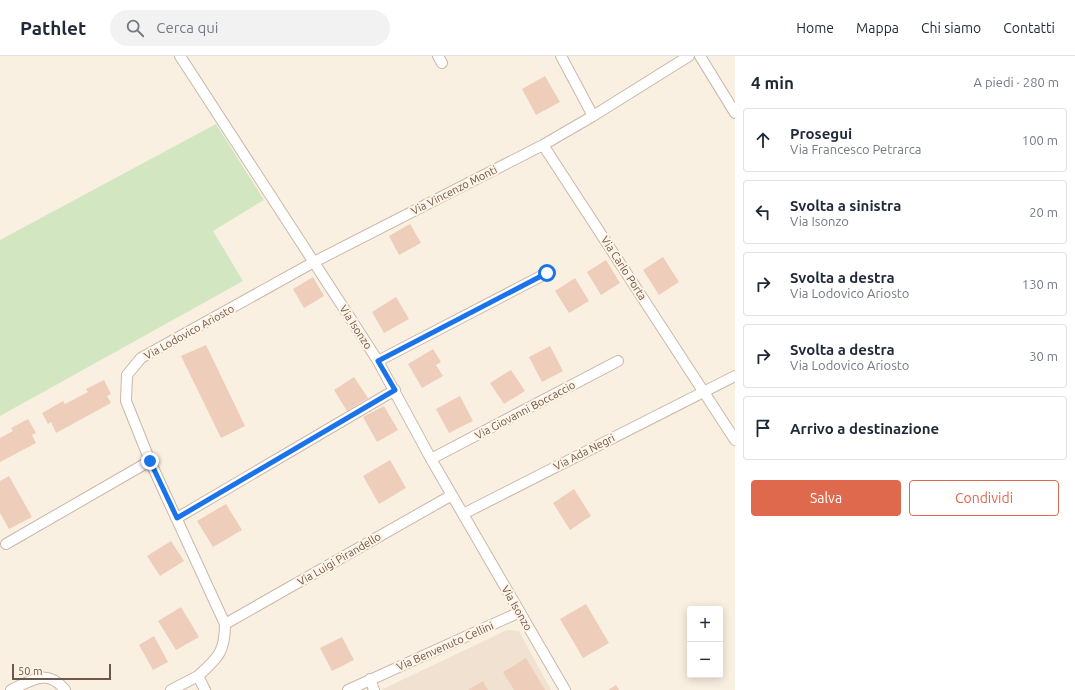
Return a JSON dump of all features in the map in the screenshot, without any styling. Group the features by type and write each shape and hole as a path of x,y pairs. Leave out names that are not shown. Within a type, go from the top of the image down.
{"street":[{"name":"Via Isonzo","path":"180,56 378,361 431,459 565,690"},
{"path":"561,56 593,116"},
{"name":"Via Vincenzo Monti","path":"314,262 543,144 593,116 689,56"},
{"path":"700,56 735,113"},
{"name":"Via Carlo Porta","path":"543,144 704,391"},
{"name":"Via Lodovico Ariosto","path":"171,690 198,676 216,660 225,642 225,624 150,461 126,401 127,375 141,358 314,262"},
{"path":"378,361 547,273"},
{"name":"Via Giovanni Boccaccio","path":"431,459 618,361"},
{"name":"Via Ada Negri","path":"463,514 735,376"},
{"path":"177,518 395,390"},
{"path":"704,391 735,440"},
{"path":"6,544 150,461"},
{"name":"Via Luigi Pirandello","path":"225,624 452,494"},
{"name":"Via Benvenuto Cellini","path":"348,690 520,612"},
{"path":"198,676 205,690"},
{"path":"11,690 37,677 52,678 65,690"},
{"path":"370,679 374,690"}],"shaded area":[{"path":"507,630 519,631 551,690 381,690"}],"green space":[{"path":"216,124 264,200 213,231 243,281 0,416 0,240"}],"building":[{"path":"545,76 560,102 536,115 522,89"},
{"path":"410,224 421,243 399,255 389,236"},
{"path":"663,257 679,282 659,295 643,270"},
{"path":"606,260 620,283 601,295 587,272"},
{"path":"313,277 324,296 304,308 293,289"},
{"path":"575,278 589,301 569,313 555,291"},
{"path":"396,297 409,319 384,333 372,312"},
{"path":"206,345 245,426 221,438 181,356"},
{"path":"550,346 563,371 542,382 529,357"},
{"path":"433,349 441,362 436,365 443,376 422,388 408,364"},
{"path":"511,370 525,391 504,404 490,383"},
{"path":"354,377 368,398 347,411 334,390"},
{"path":"104,380 111,394 107,396 111,403 56,433 51,422 48,424 42,413 63,401 65,404 88,392 86,389"},
{"path":"460,396 473,421 449,433 436,409"},
{"path":"384,406 398,430 377,442 363,417"},
{"path":"28,419 36,433 32,435 36,443 0,462 0,438 13,431 11,428"},
{"path":"390,460 406,488 379,504 363,476"},
{"path":"9,476 32,517 9,529 0,513 0,481"},
{"path":"574,489 591,516 570,530 553,503"},
{"path":"226,504 242,530 213,547 197,521"},
{"path":"171,541 184,561 160,576 147,556"},
{"path":"586,604 609,643 583,658 560,619"},
{"path":"181,607 199,637 176,650 158,621"},
{"path":"154,636 168,662 153,670 139,645"},
{"path":"342,637 354,660 332,671 320,648"},
{"path":"526,658 545,690 514,690 503,672"},
{"path":"483,681 488,690 468,690"},
{"path":"616,685 619,690 608,690"}],"route":[{"path":"150,461 177,518 395,390 378,361 547,273"}]}
